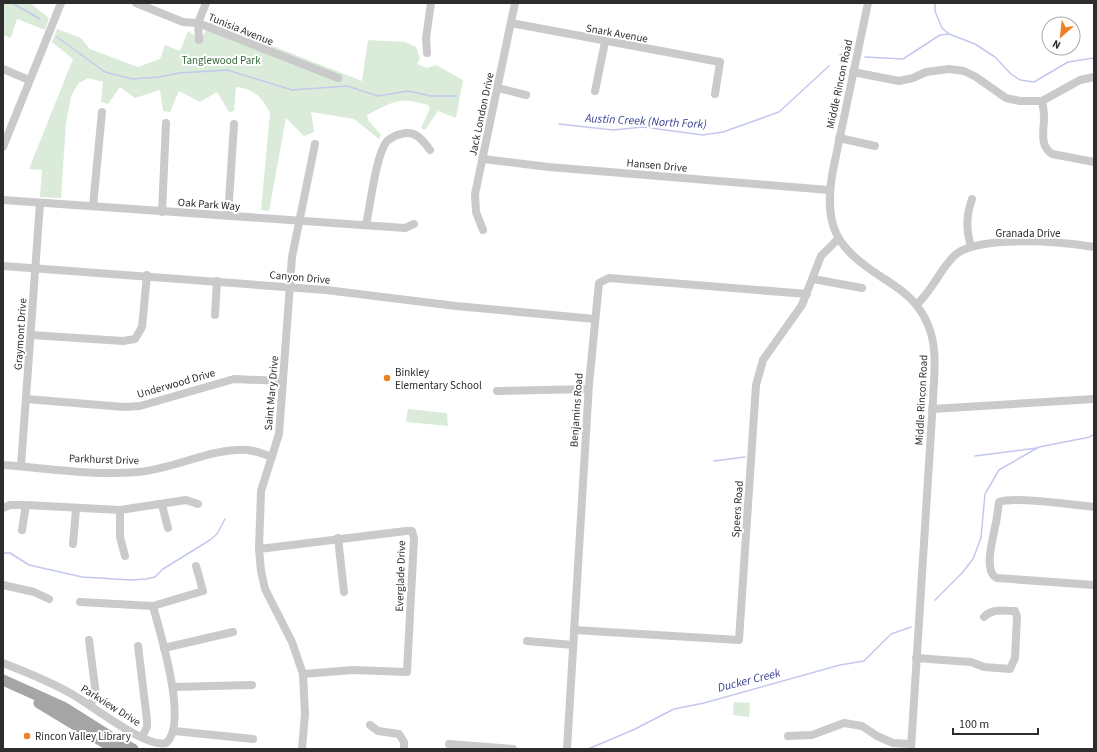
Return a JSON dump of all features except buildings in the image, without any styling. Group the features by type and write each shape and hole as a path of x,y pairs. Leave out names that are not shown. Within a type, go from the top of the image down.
{"main road":[{"path":"3,680 63,707 109,736 133,749"},
{"path":"3,688 36,701 115,749"}],"street":[{"path":"3,147 61,3"},
{"name":"Tunisia Avenue","path":"136,3 183,22 198,23 338,78"},
{"path":"199,40 198,23 206,3"},
{"path":"427,53 426,38 432,3"},
{"name":"Jack London Drive","path":"483,230 476,212 475,194 515,3"},
{"name":"Middle Rincon Road","path":"868,3 829,190 829,210 838,239 848,252 857,261 904,291 917,304 928,325 934,346 935,362 911,746"},
{"name":"Snark Avenue","path":"511,23 605,42 720,62 715,94"},
{"path":"595,91 605,42"},
{"path":"3,69 29,80"},
{"path":"853,72 899,80 913,78 926,72 949,69 964,71 976,77 1006,98 1020,102 1042,101 1080,80 1094,77"},
{"path":"498,88 526,95"},
{"path":"1042,101 1044,116 1043,141 1048,151 1052,154 1094,162"},
{"path":"93,206 102,112"},
{"path":"162,212 166,124"},
{"path":"228,216 234,124"},
{"path":"366,225 380,159 388,141 396,135 407,132 416,134 430,150"},
{"path":"839,138 875,146"},
{"name":"Saint Mary Drive","path":"302,749 305,714 303,674 292,642 266,588 261,571 259,549 261,491 279,434 292,257 315,144"},
{"name":"Hansen Drive","path":"483,159 557,168 829,190"},
{"path":"971,247 967,232 966,215 972,199"},
{"name":"Oak Park Way","path":"3,200 405,228 414,224"},
{"name":"Graymont Drive","path":"21,466 40,203"},
{"name":"Speers Road","path":"574,630 739,640 756,385 759,370 763,360 802,305 821,256 838,239"},
{"name":"Granada Drive","path":"917,304 924,298 955,255 962,250 971,247 1007,242 1064,243 1094,247"},
{"name":"Canyon Drive","path":"3,266 147,275 290,287 595,319"},
{"path":"31,335 123,341 135,338 142,327 147,275"},
{"name":"Benjamins Road","path":"567,749 576,570 588,389 599,283 609,278 807,294"},
{"path":"813,279 862,288"},
{"path":"216,315 217,281"},
{"name":"Underwood Drive","path":"26,399 124,407 140,406 234,378 283,381"},
{"path":"497,391 588,389"},
{"path":"932,408 1094,399"},
{"name":"Parkhurst Drive","path":"3,465 116,473 152,471 206,454 229,450 250,450 272,457"},
{"path":"3,508 10,505 26,505 76,509 120,510 162,505 186,500 198,504"},
{"path":"1094,507 1025,501 1004,500 999,502 995,528 991,538 990,570 991,574 997,578 1094,585"},
{"path":"22,530 26,505"},
{"path":"162,505 168,528"},
{"path":"72,544 76,509"},
{"path":"120,510 120,537 124,556"},
{"name":"Everglade Drive","path":"259,549 406,530 412,532 414,544 407,672 353,670 303,674"},
{"path":"338,538 344,592"},
{"path":"80,602 152,606 203,591 196,566"},
{"path":"3,585 34,592 49,600"},
{"path":"152,606 173,687 174,731 254,739"},
{"path":"916,658 971,662 984,666 1010,669 1016,658 1017,617 1015,611 995,610 988,612 984,617"},
{"path":"164,648 233,632"},
{"path":"88,640 96,695 90,705"},
{"path":"527,641 573,645"},
{"path":"138,646 148,720 147,727 142,737"},
{"name":"Parkview Drive","path":"3,663 50,682 90,705 120,726 142,737 162,744 168,741 174,731"},
{"path":"173,687 252,685"},
{"path":"788,736 812,735 844,723 862,726 877,736 893,743 911,746"},
{"path":"370,725 378,731 399,734 403,737 404,749"},
{"path":"449,744 484,748 513,749"}],"green space":[{"path":"3,3 30,3 49,18 45,30 17,19 11,38 3,35"},
{"name":"Tanglewood Park","path":"211,22 362,81 368,40 405,42 416,47 420,59 417,64 427,68 436,65 463,80 456,118 438,111 425,130 421,128 430,108 428,105 410,101 396,102 367,115 368,120 381,135 379,139 354,119 311,112 314,132 304,136 286,118 269,211 261,210 270,113 261,98 257,95 248,89 236,87 234,111 229,112 217,92 200,102 179,91 170,112 163,111 160,90 135,98 120,87 108,104 101,102 103,82 88,78 78,84 71,96 66,124 61,198 40,197 42,170 29,169 73,59 52,42 57,29 81,38 90,49 138,67 160,59 165,45 180,51 188,31 195,36 203,35"},
{"path":"408,409 447,413 448,426 406,422"},
{"path":"734,702 750,703 749,717 733,715"}],"waterway":[{"name":"Austin Creek (North Fork)","path":"12,3 40,19"},
{"path":"935,3 935,11 942,28 949,34 975,44 995,57 1011,74 1020,80 1034,82 1068,62 1094,58"},
{"name":"Austin Creek (North Fork)","path":"865,57 903,59 940,35 949,34"},
{"name":"Austin Creek (North Fork)","path":"57,37 105,72 132,79 159,77 179,73 227,70 292,90 347,86 378,96 408,91 431,96 457,96"},
{"name":"Austin Creek (North Fork)","path":"840,55 848,51"},
{"name":"Austin Creek (North Fork)","path":"559,124 613,130 643,127 703,135 723,132 779,112 829,66"},
{"name":"Ducker Creek","path":"935,600 962,573 973,559 981,538 985,494 999,470 1039,447 1090,437 1094,434"},
{"path":"975,456 1037,448"},
{"path":"714,461 745,457"},
{"path":"3,553 10,553 29,565 82,577 131,580 146,579 155,577 163,569 210,540 217,534 225,519"},
{"name":"Ducker Creek","path":"588,749 633,730 674,709 704,703 840,665 864,661 891,634 911,627"}],"place":[{"name":"Binkley Elementary School","path":"387,378"},
{"name":"Rincon Valley Library","path":"27,736"}]}
